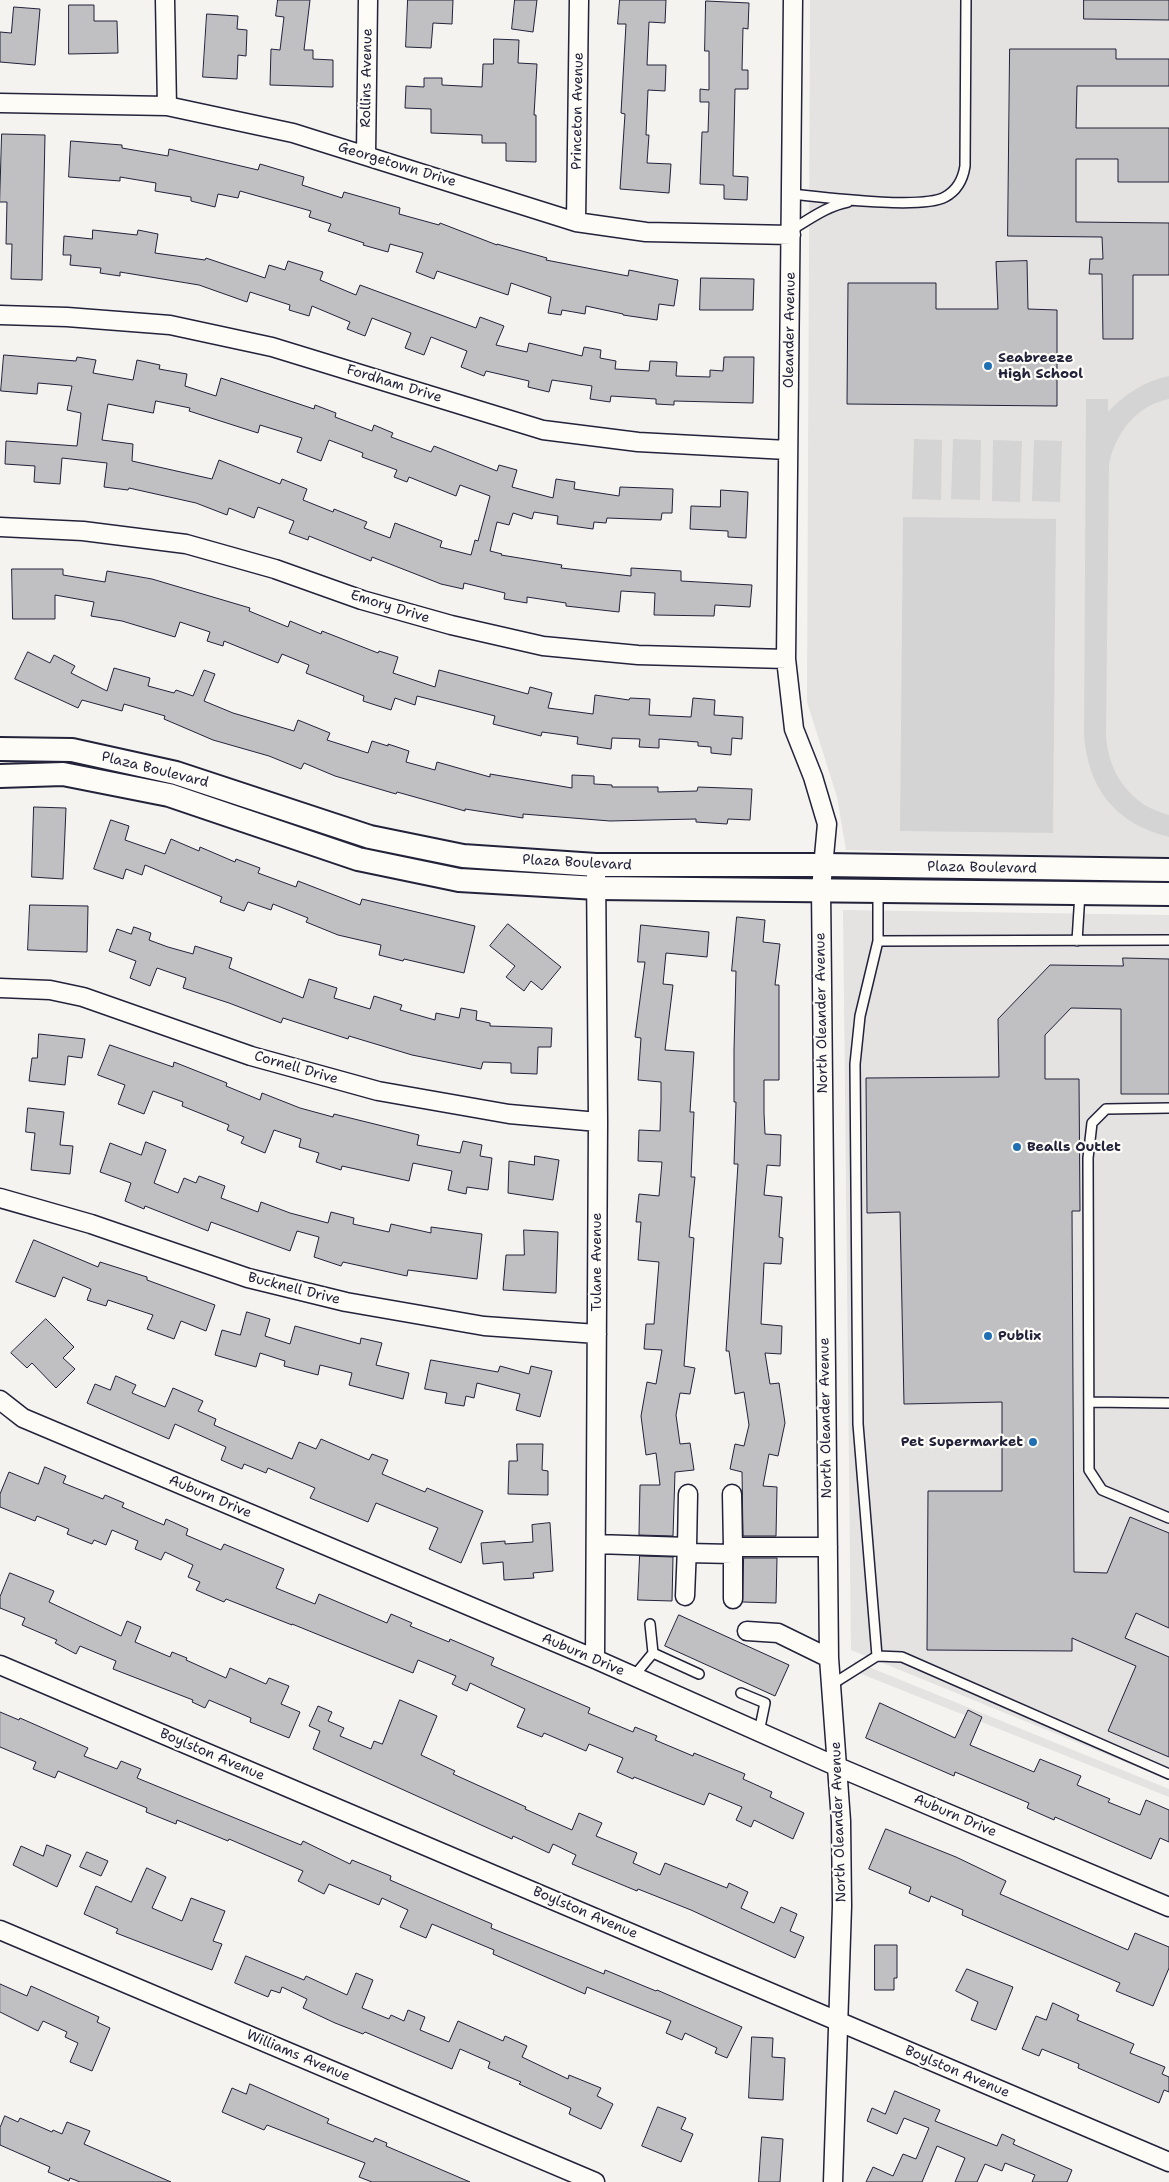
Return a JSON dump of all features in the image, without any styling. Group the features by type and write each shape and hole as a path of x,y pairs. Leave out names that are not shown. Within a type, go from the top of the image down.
{"street":[{"path":"165,0 166,106"},
{"name":"Rollins Avenue","path":"366,155 368,0"},
{"name":"Princeton Avenue","path":"576,222 579,0"},
{"name":"Oleander Avenue","path":"786,659 793,0"},
{"name":"Georgetown Drive","path":"0,103 166,106 293,133 576,222 646,232 791,233"},
{"name":"Fordham Drive","path":"0,315 67,316 170,325 272,347 543,430 638,442 788,450"},
{"name":"Emory Drive","path":"0,527 83,530 186,544 275,569 362,600 442,623 543,646 638,655 786,659"},
{"name":"North Oleander Avenue","path":"786,659 794,729 813,777 827,824 825,865 821,890 829,1658 838,1767 842,1906 833,2182"},
{"name":"Plaza Boulevard","path":"0,749 72,750 176,773 370,837 463,856 596,865 825,865 1169,870"},
{"name":"Plaza Boulevard","path":"0,776 63,774 169,795 358,859 459,880 597,888 1169,894"},
{"name":"Tulane Avenue","path":"595,1659 598,1122 596,865"},
{"path":"1080,869 1080,893"},
{"name":"Cornell Drive","path":"0,988 50,990 83,997 251,1056 378,1091 509,1114 598,1122"},
{"name":"Bucknell Drive","path":"0,1198 91,1224 248,1278 346,1302 484,1326 597,1334"},
{"name":"Auburn Drive","path":"0,1400 23,1418 595,1659 838,1767 1169,1907"},
{"path":"685,1596 688,1494"},
{"path":"732,1494 733,1599"},
{"path":"596,1544 733,1551 828,1547"},
{"path":"748,1630 778,1632 829,1658"},
{"name":"Boylston Avenue","path":"0,1666 1169,2162"},
{"name":"Williams Avenue","path":"0,1930 595,2182"}],"lane":[{"path":"792,194 904,202 935,200 944,197 957,187 964,175 965,166 966,0"},
{"path":"791,233 837,204 856,200"},
{"path":"877,1656 858,1424 854,1064 860,1016 878,941 878,890"},
{"path":"1077,941 1080,893"},
{"path":"878,941 1169,940"},
{"path":"1169,1108 1106,1108 1092,1123 1088,1158 1089,1470 1102,1490 1169,1518"},
{"path":"1089,1402 1169,1403"},
{"path":"634,1676 653,1653 650,1624"},
{"path":"653,1653 699,1674"},
{"path":"830,1685 877,1656 902,1657 1169,1774"},
{"path":"741,1693 765,1703 759,1732"}],"shaded area":[{"name":"Seabreeze High School","path":"810,0 1169,0 1169,858 846,850 837,797 807,702"},
{"path":"1169,376 1169,399 1157,402 1137,414 1129,422 1117,441 1109,464 1106,735 1111,762 1124,786 1143,804 1169,815 1169,837 1134,823 1108,801 1099,788 1092,772 1084,735 1086,399 1108,399 1108,412 1121,399 1136,389 1151,381"},
{"path":"914,439 942,440 941,500 912,499"},
{"path":"953,439 981,440 980,500 951,499"},
{"path":"993,440 1022,441 1020,502 992,501"},
{"path":"1034,440 1062,441 1060,502 1032,501"},
{"path":"903,517 1056,519 1053,833 900,831"},
{"path":"846,902 1169,904 1169,907"},
{"path":"843,910 1169,915 1169,1780 851,1650"},
{"path":"854,1661 1169,1789 1169,1797 854,1671"}],"building":[{"path":"278,0 310,0 304,50 313,50 313,59 333,60 333,87 270,85 271,49 280,50 284,17 276,16"},
{"path":"408,0 453,0 452,24 433,23 431,48 406,47"},
{"path":"515,0 537,0 533,32 512,29"},
{"path":"620,0 666,0 665,23 649,22 647,65 666,65 665,91 648,90 646,135 649,135 647,163 671,164 669,193 620,189 625,114 621,113 626,24 618,24"},
{"path":"1084,0 1169,0 1169,20 1084,19"},
{"path":"706,1 749,3 748,29 743,28 742,70 748,70 748,89 735,89 733,176 748,177 747,200 724,199 724,185 700,184 702,132 708,132 709,102 700,102 700,89 709,90 709,51 705,51"},
{"path":"69,5 94,5 94,21 117,21 118,53 69,54"},
{"path":"14,7 40,9 35,65 0,62 0,32 11,33"},
{"path":"207,14 238,16 237,29 247,30 246,56 238,55 237,79 203,77"},
{"path":"494,39 519,40 518,63 537,64 534,115 536,115 536,162 506,161 506,143 482,143 482,135 431,133 431,109 405,108 406,86 424,87 424,78 442,78 442,85 482,87 483,64 493,64"},
{"path":"1010,49 1116,49 1116,59 1169,59 1169,86 1077,86 1076,128 1169,128 1169,182 1118,182 1118,159 1076,159 1076,222 1169,223 1169,275 1133,275 1133,339 1103,339 1102,274 1089,274 1090,259 1103,259 1102,237 1008,236"},
{"path":"2,134 45,135 42,280 11,279 12,244 6,244 7,202 0,202"},
{"path":"71,141 122,145 122,148 168,156 169,149 258,170 260,164 304,177 302,185 342,198 344,192 400,208 399,214 439,225 440,223 497,245 547,258 546,260 628,276 629,270 678,280 674,306 659,304 657,320 623,315 586,306 585,314 562,310 561,315 548,313 551,297 511,283 508,295 437,271 434,279 416,272 423,253 390,244 388,252 363,245 364,243 328,231 331,224 309,217 311,211 240,191 238,198 218,194 215,207 191,201 191,197 155,191 156,183 120,177 120,181 69,177"},
{"path":"93,230 137,235 138,230 158,234 155,253 205,260 206,258 265,278 269,265 285,270 288,261 323,272 320,280 356,295 360,285 476,328 480,317 504,326 496,345 527,352 529,343 582,356 584,347 601,350 600,358 616,361 615,369 649,371 650,361 677,362 676,376 710,377 710,370 723,371 724,357 754,357 753,403 674,401 674,405 656,404 656,399 611,396 610,402 590,399 592,386 552,380 549,392 528,387 529,381 486,371 484,376 461,367 467,351 431,337 424,355 405,348 411,333 372,318 365,336 347,329 350,322 312,306 309,316 289,310 290,305 250,292 247,302 199,285 120,272 120,276 100,273 101,268 70,265 71,255 63,255 64,236 92,239"},
{"path":"1027,261 1028,309 1057,310 1057,406 847,404 848,283 936,283 936,309 998,309 996,262"},
{"path":"701,278 754,279 753,310 700,310"},
{"path":"4,355 76,361 77,357 96,360 93,373 133,380 137,360 160,365 159,369 187,374 185,386 216,396 221,378 314,409 315,405 336,413 335,417 372,431 374,425 393,433 391,437 431,452 434,446 497,471 499,465 517,470 512,487 553,498 556,479 575,482 574,489 619,496 620,487 673,489 672,513 662,513 661,520 607,518 606,523 594,522 593,529 557,524 558,516 534,512 532,519 513,513 509,525 497,522 490,551 501,555 562,565 561,568 631,576 631,568 681,571 681,581 752,585 750,607 715,605 714,616 654,615 655,593 621,591 619,612 566,606 566,603 527,597 527,603 504,599 505,593 464,583 463,589 441,584 372,557 371,561 309,536 308,540 289,533 294,521 258,507 254,518 229,508 227,515 196,503 129,488 128,490 104,487 107,463 62,458 60,484 34,482 35,466 5,464 6,441 77,446 81,413 67,410 72,386 38,383 37,394 1,391","holes":["156,401 190,408 189,411 258,433 260,425 302,438 297,452 321,461 329,440 363,453 362,457 397,470 394,477 407,482 409,477 456,496 460,485 490,496 478,541 475,540 471,555 440,547 442,541 395,523 390,538 364,528 367,522 334,509 333,512 303,500 307,489 282,479 280,484 219,460 212,479 132,461 133,444 102,440 108,404 153,413"]},
{"path":"721,490 748,492 746,538 728,537 728,531 690,529 691,506 720,507"},
{"path":"12,569 63,569 63,575 105,582 107,571 152,579 250,608 249,611 288,627 290,621 321,634 322,631 378,653 379,651 398,657 393,673 435,687 439,670 528,694 530,687 552,693 548,708 593,714 595,695 629,700 630,698 650,699 649,715 691,717 693,698 715,700 714,715 743,717 742,739 732,738 731,755 711,753 711,747 698,746 698,742 659,739 659,748 639,747 640,739 612,738 611,749 577,744 578,737 542,732 541,736 493,724 495,716 417,696 415,705 395,698 391,710 363,701 364,696 306,673 309,665 282,654 278,663 224,641 223,646 207,641 210,632 180,622 175,637 122,621 91,616 94,602 55,595 55,619 13,619"},
{"path":"28,652 50,663 54,655 75,666 71,673 107,691 114,668 150,678 148,686 174,693 176,690 193,696 204,670 215,674 204,701 233,713 294,731 298,720 330,733 327,740 368,753 372,741 388,746 388,744 409,751 406,762 435,770 437,762 490,777 490,774 572,788 572,775 594,776 594,784 612,785 612,787 658,787 658,792 697,791 698,787 752,789 750,820 728,819 727,824 696,822 696,819 610,821 523,814 523,818 465,809 465,811 397,792 396,794 335,776 304,763 301,769 269,756 213,740 164,719 165,716 124,704 122,711 82,700 78,708 15,679"},
{"path":"34,807 66,808 63,879 32,877"},
{"path":"111,820 129,826 125,840 165,854 171,839 199,851 200,847 235,862 236,859 260,868 258,873 296,887 298,881 360,905 362,899 475,926 464,973 379,955 381,945 338,935 306,922 308,918 273,904 271,910 248,902 244,911 220,902 222,897 145,865 142,875 126,869 123,879 94,869"},
{"path":"30,905 88,906 87,952 28,950"},
{"path":"737,917 765,920 763,942 780,944 775,985 779,985 779,1080 764,1080 764,1113 765,1134 781,1135 780,1166 767,1165 764,1195 782,1197 779,1237 783,1238 781,1264 764,1263 761,1324 782,1326 781,1354 765,1353 770,1384 779,1383 785,1423 778,1456 769,1454 763,1486 777,1487 776,1536 743,1536 742,1472 730,1469 735,1444 744,1446 749,1425 744,1392 735,1394 729,1351 726,1351 738,1164 734,1164 736,971 732,971"},
{"path":"508,924 561,967 542,990 531,981 524,991 506,977 515,966 490,946"},
{"path":"641,925 709,932 707,957 666,953 663,984 673,985 665,1050 694,1052 690,1112 694,1112 691,1177 695,1177 689,1237 694,1238 684,1366 695,1368 690,1394 680,1393 676,1415 680,1444 690,1443 694,1470 675,1472 673,1536 639,1535 640,1485 660,1485 656,1453 646,1455 641,1416 647,1382 656,1384 662,1350 644,1349 646,1324 654,1324 659,1262 638,1260 641,1222 636,1222 639,1194 659,1196 662,1162 638,1161 639,1130 660,1131 661,1100 661,1082 638,1080 641,1038 635,1037 645,962 638,962"},
{"path":"134,927 151,933 149,940 168,947 193,954 195,946 232,958 229,968 303,998 309,979 337,988 334,998 370,1009 374,996 402,1005 400,1010 435,1020 436,1013 459,1018 461,1008 477,1011 476,1020 490,1023 490,1026 552,1028 551,1047 538,1047 537,1074 511,1073 511,1063 483,1062 481,1069 412,1055 349,1036 348,1039 283,1018 281,1023 183,988 186,978 157,968 150,986 130,978 136,961 109,951 117,929 131,934"},
{"path":"1123,958 1169,959 1169,1094 1121,1094 1121,1009 1071,1008 1045,1035 1045,1079 1079,1079 1080,1211 1072,1211 1074,1572 1107,1573 1130,1517 1169,1533 1169,1628 1136,1613 1125,1638 1169,1657 1169,1757 1108,1731 1136,1666 1072,1638 1072,1651 927,1650 928,1491 1002,1491 1002,1402 904,1404 900,1212 867,1213 866,1078 999,1077 998,1019 1050,965 1123,966"},
{"path":"39,1034 85,1039 82,1058 68,1056 65,1085 29,1081 32,1058 37,1058"},
{"path":"110,1045 173,1067 174,1062 227,1083 226,1086 260,1100 262,1093 300,1108 333,1117 334,1114 419,1135 417,1145 460,1153 463,1141 482,1145 480,1156 492,1158 488,1190 467,1187 466,1194 448,1190 452,1171 413,1163 409,1181 342,1166 341,1170 316,1162 319,1153 299,1147 301,1139 274,1130 265,1153 241,1143 244,1137 227,1130 229,1125 182,1106 183,1102 153,1091 144,1114 118,1104 125,1085 98,1075"},
{"path":"28,1108 64,1112 60,1145 73,1146 70,1174 31,1170 35,1133 26,1132"},
{"path":"146,1142 166,1150 154,1183 178,1193 184,1178 196,1183 199,1176 225,1186 221,1198 258,1212 261,1202 290,1213 328,1223 331,1212 354,1218 353,1224 389,1232 391,1224 431,1233 431,1227 482,1234 477,1279 408,1270 407,1276 343,1262 341,1266 314,1257 319,1237 297,1231 290,1251 211,1222 208,1231 145,1206 144,1209 125,1201 131,1183 100,1172 110,1143 141,1155"},
{"path":"535,1156 559,1160 553,1200 508,1193 509,1161 534,1165"},
{"path":"524,1230 558,1232 556,1293 503,1290 506,1255 524,1255"},
{"path":"34,1240 98,1267 100,1262 147,1277 147,1280 215,1305 206,1331 181,1321 174,1339 147,1329 153,1315 108,1300 106,1306 87,1300 91,1289 63,1277 55,1297 16,1282"},
{"path":"247,1312 270,1319 265,1336 290,1344 295,1326 360,1344 361,1338 382,1343 376,1365 409,1373 403,1399 349,1385 352,1373 320,1365 318,1375 284,1366 285,1361 260,1353 256,1367 215,1355 222,1330 240,1335"},
{"path":"46,1319 74,1347 63,1358 75,1369 56,1388 32,1363 27,1368 11,1353"},
{"path":"431,1360 498,1372 500,1366 529,1374 531,1366 552,1371 540,1417 516,1410 520,1394 477,1383 474,1398 466,1396 464,1406 445,1403 447,1393 425,1389"},
{"path":"116,1376 136,1385 132,1393 165,1407 173,1388 203,1401 198,1411 216,1419 214,1425 292,1459 299,1442 316,1449 321,1439 369,1460 372,1454 388,1460 382,1474 425,1492 427,1488 483,1511 461,1563 429,1549 438,1528 376,1503 368,1522 310,1498 315,1488 268,1468 266,1473 244,1464 242,1469 221,1460 226,1447 175,1424 169,1439 87,1403 95,1384 110,1390"},
{"path":"517,1444 543,1444 542,1470 548,1471 548,1495 508,1494 509,1461 517,1461"},
{"path":"45,1467 66,1476 63,1483 103,1499 105,1495 124,1503 122,1507 164,1525 166,1519 188,1529 186,1535 221,1550 224,1544 284,1569 276,1588 315,1604 319,1594 387,1623 391,1614 412,1623 410,1626 449,1642 450,1639 494,1658 491,1665 590,1708 588,1713 633,1732 635,1727 657,1736 655,1740 693,1756 694,1753 745,1774 743,1779 772,1792 770,1797 804,1813 793,1839 754,1820 751,1827 736,1820 742,1807 709,1793 704,1805 617,1772 623,1758 589,1744 586,1751 544,1733 542,1737 517,1727 525,1709 470,1683 467,1691 452,1684 456,1676 418,1660 413,1673 292,1624 226,1599 224,1602 196,1590 200,1582 188,1577 193,1565 165,1552 161,1560 135,1549 138,1541 112,1530 106,1545 94,1540 92,1544 67,1534 69,1529 37,1516 35,1521 0,1507 0,1494 9,1472 38,1484"},
{"path":"550,1523 553,1571 533,1573 534,1578 504,1580 503,1562 483,1564 481,1543 505,1541 505,1544 533,1542 532,1525"},
{"path":"640,1556 673,1557 672,1601 638,1600"},
{"path":"744,1558 777,1558 776,1603 743,1602"},
{"path":"10,1573 54,1591 49,1602 121,1636 127,1621 141,1627 135,1642 170,1657 172,1652 226,1678 230,1668 266,1684 269,1678 289,1686 281,1704 300,1712 289,1738 250,1722 251,1718 209,1700 205,1708 192,1702 193,1700 113,1669 116,1661 80,1646 76,1654 55,1643 57,1640 22,1625 25,1618 0,1608 0,1597"},
{"path":"679,1615 789,1665 775,1696 665,1646"},
{"path":"400,1700 437,1716 421,1755 455,1771 453,1774 572,1830 579,1813 602,1823 596,1836 637,1853 633,1863 660,1875 665,1863 727,1888 729,1883 748,1892 741,1908 774,1923 781,1907 797,1914 790,1931 804,1937 795,1958 691,1910 638,1889 637,1891 572,1864 576,1855 553,1844 549,1853 513,1836 512,1839 313,1749 320,1731 309,1726 318,1706 332,1712 328,1721 344,1728 340,1736 371,1749 374,1741 382,1744"},
{"path":"880,1703 955,1738 968,1710 982,1717 970,1745 1034,1772 1040,1759 1081,1776 1077,1785 1110,1799 1108,1802 1140,1815 1146,1800 1169,1810 1169,1842 1160,1838 1151,1859 1055,1817 1054,1820 1027,1808 1029,1803 955,1772 954,1776 866,1738"},
{"path":"0,1712 19,1720 20,1718 88,1748 84,1756 117,1769 121,1761 141,1769 137,1778 301,1845 303,1841 350,1864 352,1860 391,1876 390,1880 492,1924 491,1928 604,1974 605,1970 657,1990 742,2027 727,2058 715,2053 717,2048 685,2033 682,2040 666,2033 671,2021 587,1987 585,1994 493,1954 494,1950 432,1924 426,1938 400,1927 408,1910 382,1898 379,1905 329,1884 324,1894 298,1881 303,1871 229,1839 228,1841 177,1820 176,1824 146,1812 147,1808 58,1771 55,1778 33,1769 36,1762 0,1747"},
{"path":"886,1829 956,1857 1006,1881 1000,1894 1128,1950 1135,1933 1169,1947 1169,1968 1153,2006 1116,1991 1120,1983 962,1915 963,1910 931,1896 929,1902 909,1893 911,1887 869,1869"},
{"path":"47,1845 71,1855 57,1887 13,1865 21,1846 43,1856"},
{"path":"87,1852 108,1861 101,1876 80,1867"},
{"path":"147,1868 166,1877 152,1908 182,1921 191,1898 225,1911 213,1941 222,1944 212,1970 116,1933 118,1929 84,1914 96,1886 131,1902"},
{"path":"875,1945 897,1945 897,1978 894,1978 894,1990 875,1990"},
{"path":"246,1956 304,1980 306,1976 347,1995 356,1973 373,1980 362,2008 389,2019 391,2015 404,2021 408,2010 425,2017 420,2030 449,2042 458,2021 503,2041 505,2036 527,2046 522,2057 568,2079 569,2075 601,2088 597,2096 613,2104 601,2129 569,2114 571,2108 519,2084 521,2082 488,2068 490,2062 460,2049 452,2069 365,2032 363,2034 335,2023 303,2008 307,1999 282,1987 280,1993 271,1990 268,1997 235,1983"},
{"path":"967,1969 1013,1987 996,2030 971,2020 978,2002 956,1991"},
{"path":"0,1984 27,1996 31,1986 99,2017 97,2022 110,2028 92,2071 70,2062 78,2043 65,2037 67,2032 43,2021 38,2031 0,2012"},
{"path":"1053,2003 1079,2015 1077,2020 1134,2044 1130,2053 1165,2067 1162,2074 1169,2077 1169,2092 1164,2090 1159,2103 1078,2068 1079,2064 1042,2049 1039,2056 1022,2049 1036,2016 1046,2020"},
{"path":"752,2037 773,2038 772,2057 785,2058 783,2100 749,2098"},
{"path":"250,2084 329,2119 327,2123 373,2142 375,2138 387,2143 386,2146 470,2182 372,2182 359,2177 365,2163 267,2125 264,2130 222,2112 232,2088 246,2094"},
{"path":"895,2091 940,2110 935,2121 997,2146 1002,2134 1015,2140 1013,2144 1072,2170 1067,2182 1032,2182 1035,2175 1005,2163 1002,2171 985,2164 977,2182 955,2182 965,2158 937,2146 922,2182 866,2182 873,2167 893,2176 903,2154 916,2159 929,2128 904,2118 897,2134 867,2121 872,2108 885,2114"},
{"path":"658,2107 686,2118 681,2129 693,2134 681,2162 642,2146"},
{"path":"5,2116 18,2122 20,2118 52,2132 53,2130 62,2134 67,2122 90,2131 84,2144 171,2182 80,2182 70,2178 69,2181 48,2172 50,2167 0,2145 0,2128"},
{"path":"762,2137 783,2139 780,2182 759,2182"}],"place":[{"name":"Seabreeze High School","path":"988,366"},
{"name":"Bealls Outlet","path":"1017,1147"},
{"name":"Publix","path":"988,1336"},
{"name":"Pet Supermarket","path":"1033,1442"}]}
